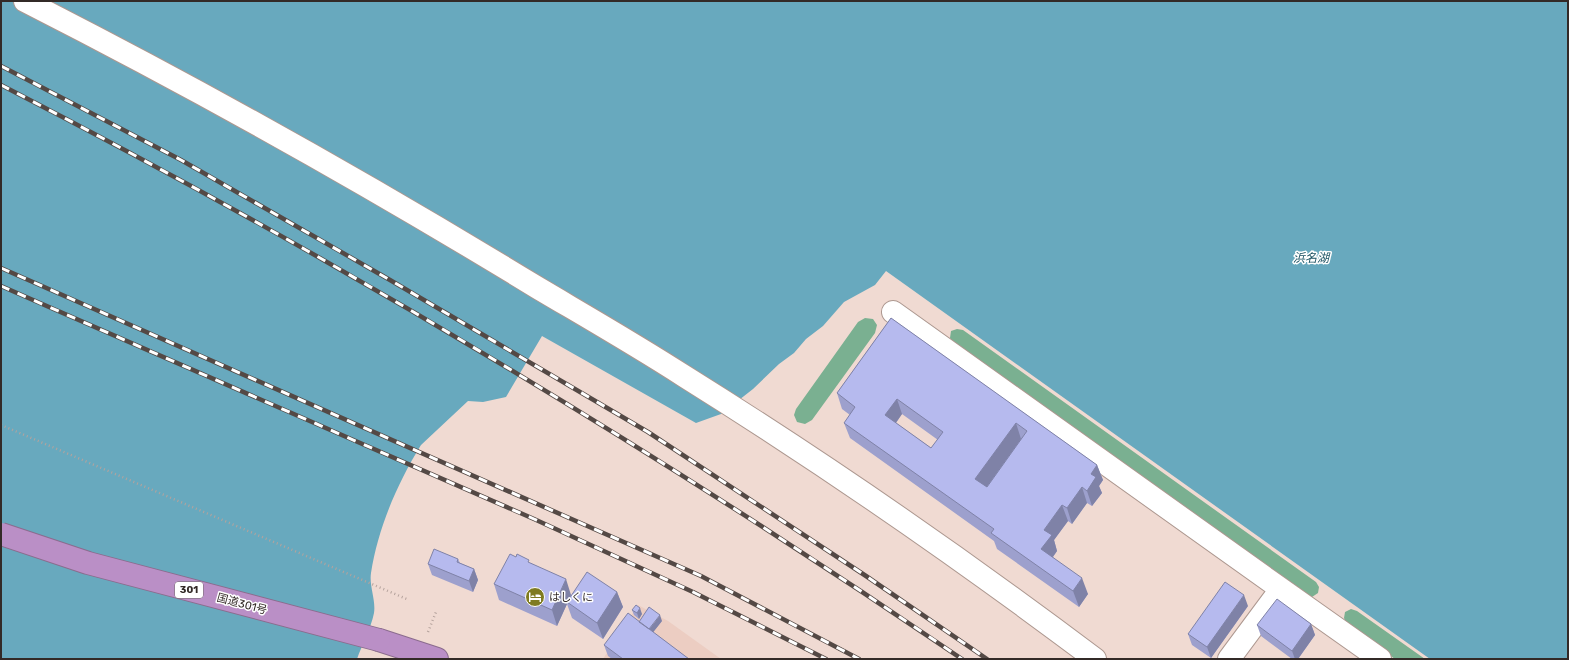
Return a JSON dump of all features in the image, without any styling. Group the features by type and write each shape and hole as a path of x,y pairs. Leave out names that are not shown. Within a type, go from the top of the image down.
{"highway":[{"name":"国道301号","path":"1,534 88,563 379,640 437,659"}],"street":[{"path":"25,1 122,50 443,230 684,375 895,515 1026,607 1095,659"},
{"path":"892,312 1380,659"},
{"path":"1229,659 1281,589"}],"path":[{"path":"1,425 409,600"},
{"path":"427,635 436,612"}],"shaded area":[{"path":"638,605 668,621 721,659 603,659"}],"green space":[{"path":"865,318 873,319 877,325 875,333 812,420 805,424 797,422 794,415 796,409 858,322"},
{"path":"957,329 963,330 1316,582 1319,587 1318,593 1312,597 1305,595 953,344 950,338 951,331"},
{"path":"1351,609 1357,611 1425,659 1395,659 1347,625 1344,618 1345,612"}],"water":[{"name":"浜名湖","path":"1,1 1568,1 1568,659 1430,659 886,271 875,285 844,302 823,326 806,339 794,353 779,364 753,389 721,414 696,423 542,336 506,397 483,402 468,401 421,445 412,460 396,491 378,540 371,573 374,603 373,619 357,659 1,659"}],"building":[{"path":"891,318 1097,465 1091,474 1096,477 1087,491 1082,487 1067,508 1062,505 1044,530 1052,535 1041,549 1082,578 1073,591 991,533 994,529 844,423 855,407 837,393","holes":["897,399 943,432 931,448 885,415","1016,423 1027,431 987,487 975,479"]},
{"path":"434,549 458,559 457,562 474,569 469,581 428,564"},
{"path":"510,554 516,557 517,554 529,560 528,562 566,579 552,610 494,584"},
{"path":"587,572 617,592 597,623 567,602"},
{"path":"1225,582 1244,595 1207,647 1188,634"},
{"path":"1277,599 1311,624 1292,651 1257,625"},
{"path":"636,605 640,608 637,613 632,610"},
{"path":"649,607 660,615 649,629 639,622"},
{"path":"628,613 689,659 623,659 604,645"}],"railway":[{"path":"1,66 181,160 390,280 648,432 866,576 987,659"},
{"path":"1,85 248,217 490,357 610,430 728,505 846,581 962,659"},
{"path":"1,268 701,576 859,659"},
{"path":"1,286 534,519 693,592 826,659"}],"place":[{"name":"はしくに","path":"535,597"}]}
